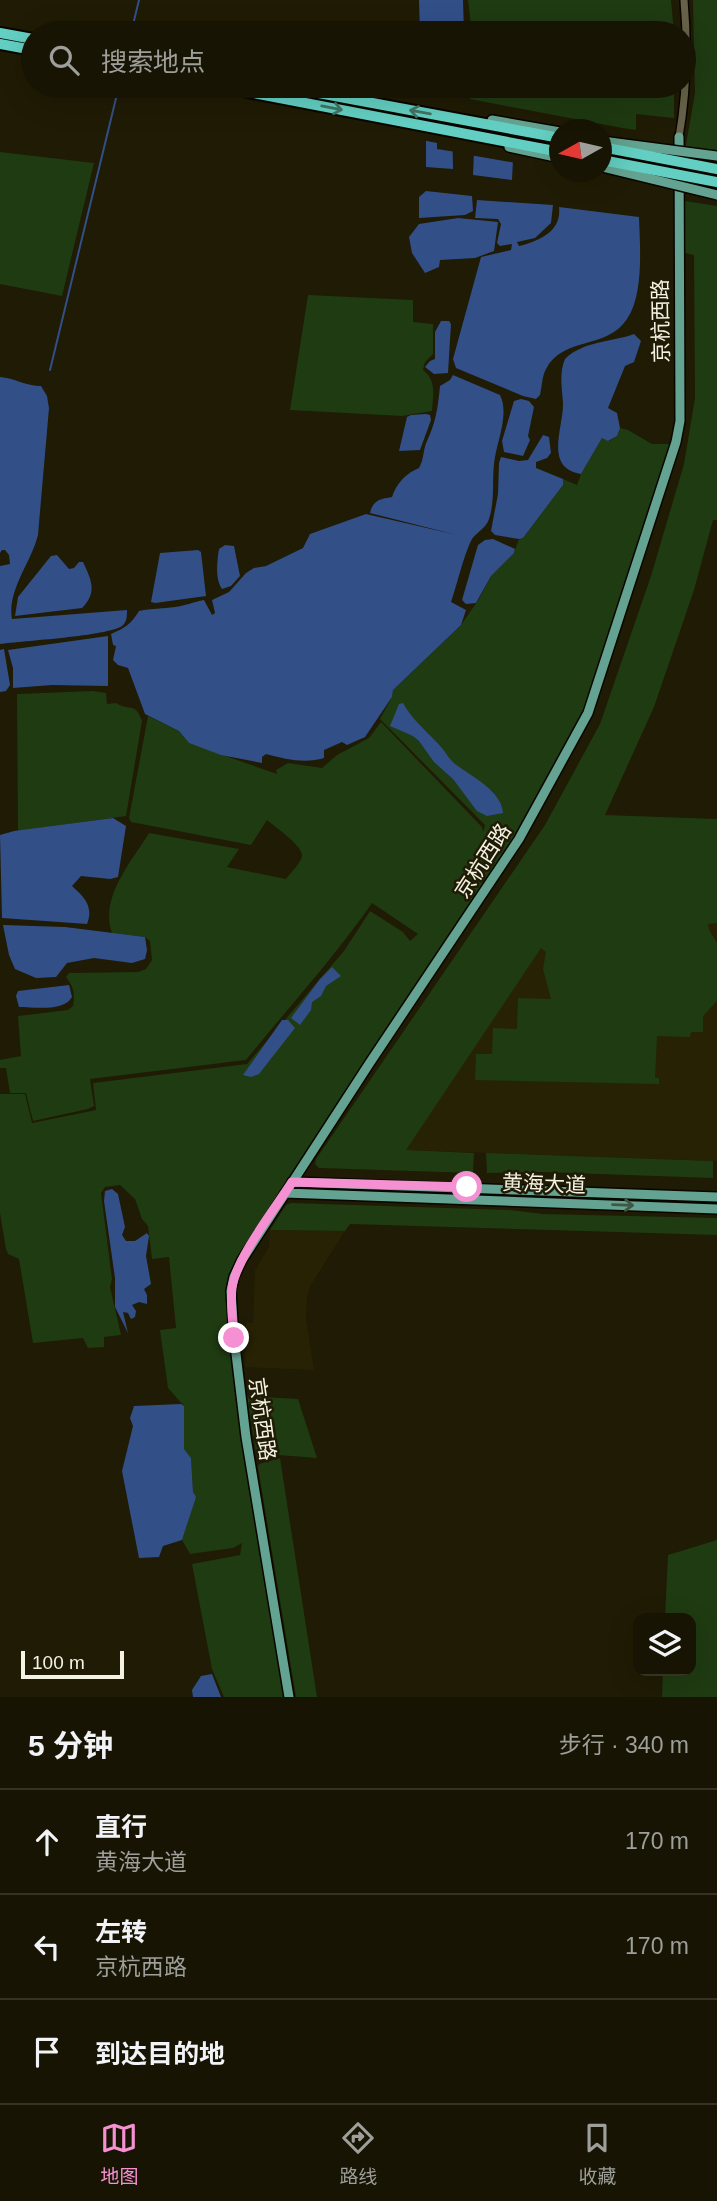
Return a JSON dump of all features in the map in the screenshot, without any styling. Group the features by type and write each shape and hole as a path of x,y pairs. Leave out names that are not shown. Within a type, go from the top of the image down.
{"highway":[{"path":"0,33 21,37"},
{"path":"0,44 21,48"},
{"path":"278,98 549,153"},
{"path":"345,98 549,136"},
{"path":"612,149 717,169"},
{"path":"612,162 717,182"}],"main road":[{"path":"446,117 466,116 549,130"},
{"name":"京杭西路","path":"289,1697 246,1437 234,1338 231,1291 234,1277 292,1182 519,839 588,713 676,442 680,422 679,137"},
{"path":"612,142 717,156"},
{"path":"612,169 717,195"},
{"name":"黄海大道","path":"292,1182 717,1197"},
{"name":"黄海大道","path":"285,1193 717,1209"}],"street":[{"name":"京杭西路","path":"684,0 685,21"},
{"name":"京杭西路","path":"679,137 685,98"}],"shaded area":[{"path":"560,919 717,923 717,1161 405,1150"},
{"path":"270,1230 345,1231 311,1285 307,1297 306,1319 314,1370 245,1367 246,1323 253,1323 255,1270 269,1247"}],"green space":[{"path":"468,0 671,0 673,21 471,21"},
{"path":"693,0 717,0 717,157 685,150 696,98 696,21 693,21"},
{"path":"470,98 674,98 674,118 636,114 636,130 612,126 612,119 575,119"},
{"path":"0,152 94,163 62,296 0,284"},
{"path":"685,201 717,206 717,520 713,520 694,590 654,707 605,815 717,819 717,923 708,924 717,943 717,1001 703,1016 703,1032 691,1032 690,1037 657,1036 655,1078 659,1078 659,1084 475,1080 476,1054 492,1054 493,1028 517,1029 518,998 551,999 543,969 546,952 541,948 406,1150 474,1153 473,1173 319,1168 315,1164 316,1159 545,825 600,724 651,576 684,464 695,398 694,255 681,249"},
{"path":"308,295 413,300 413,322 433,324 433,354 425,362 423,370 432,383 432,411 402,416 290,410"},
{"path":"620,428 652,444 672,444 583,714 510,847 357,1073 238,1256 234,1267 228,1297 231,1339 285,1697 224,1697 212,1669 192,1564 240,1555 242,1543 233,1548 190,1554 182,1540 195,1497 191,1458 184,1449 184,1406 168,1388 160,1330 176,1328 169,1257 152,1259 148,1226 142,1219 135,1199 120,1185 105,1187 101,1193 112,1279 110,1287 121,1335 104,1337 104,1347 88,1348 83,1338 33,1343 19,1259 8,1254 0,1213 0,1094 25,1094 32,1123 96,1110 93,1083 247,1064 344,951 370,911 403,932 410,941 418,934 372,903 327,963 246,1060 90,1079 94,1106 88,1109 33,1121 26,1093 10,1093 6,1068 0,1068 0,1060 21,1056 18,1016 68,1010 73,1006 73,991 66,977 69,973 138,972 146,969 152,960 150,941 145,937 112,933 109,920 110,907 119,880 149,833 239,849 227,867 286,879 301,859 298,847 267,820 251,845 131,822 129,818 148,716 179,731 189,743 277,774 276,770 288,763 322,768 337,755 369,738 381,722 482,827 483,832 485,825 380,719 393,690 461,625 491,576 514,553 519,539 523,538 563,485 563,479 577,485 602,438 609,441 617,436"},
{"path":"93,691 106,693 107,704 116,703 134,709 142,721 126,816 18,831 17,694"},
{"path":"486,1153 713,1161 713,1178 542,1172 487,1173"},
{"path":"291,1203 510,1210 543,1214 717,1218 717,1235 350,1224 345,1231 270,1230 286,1205"},
{"path":"247,1396 298,1399 317,1458 278,1455 257,1460"},
{"path":"280,1458 317,1697 296,1697 258,1467 259,1464"},
{"path":"717,1540 717,1697 662,1697 663,1676 696,1676 696,1613 665,1613 668,1555"}],"water":[{"path":"419,0 463,0 464,21 420,21"},
{"path":"426,117 452,118 453,169 426,167"},
{"path":"475,126 513,160 512,180 473,175"},
{"path":"426,191 472,196 473,211 465,215 419,218 419,197"},
{"path":"477,200 553,205 551,223 535,238 517,242 519,246 541,238 553,229 559,216 559,207 639,217 639,284 627,319 608,335 574,347 554,359 545,372 540,395 536,399 456,368 453,359 481,257 511,250 512,244 500,246 497,243 501,224 498,219 475,218"},
{"path":"458,218 498,222 494,251 475,258 440,260 439,267 425,273 412,253 409,237 419,224"},
{"path":"441,321 449,321 451,324 448,373 434,374 425,367 435,359 435,332"},
{"path":"634,334 641,341 634,362 625,366 608,408 617,413 620,428 617,436 608,441 602,438 581,474 569,470 562,464 558,445 563,412 561,375 565,359 589,345"},
{"path":"453,375 500,395 503,403 503,420 494,464 491,512 488,522 469,545 451,602 466,610 461,625 393,690 392,697 365,737 347,745 342,742 324,750 324,758 317,760 302,761 266,754 262,757 262,763 221,755 189,743 179,731 145,714 128,668 113,660 116,646 113,645 111,634 127,625 139,611 204,600 212,615 215,613 212,600 229,592 246,573 303,548 310,534 366,514 457,535 370,513 375,503 392,497 402,480 419,468 435,421 440,386"},
{"path":"0,377 41,386 47,396 49,408 38,535 16,587 11,608 12,619 127,610 126,621 114,630 0,644 0,566 10,564 5,550 0,553"},
{"path":"514,401 529,401 534,407 528,436 530,440 523,456 504,452 502,441"},
{"path":"430,415 431,420 420,450 399,451 407,417"},
{"path":"543,435 549,437 551,453 547,458 536,462 536,468 563,479 563,485 523,538 495,535 491,531 501,457 528,460"},
{"path":"493,539 515,549 514,553 491,576 476,603 466,604 462,600 478,545"},
{"path":"225,545 234,546 240,576 231,586 222,589 218,581 217,565 219,549"},
{"path":"201,552 206,596 151,602 160,553"},
{"path":"57,555 69,569 83,562 92,585 87,602 82,608 15,616 18,597 51,556"},
{"path":"108,636 108,686 52,685 13,688 13,668 8,650"},
{"path":"4,649 10,685 6,691 0,692 0,650"},
{"path":"403,703 453,762 492,791 503,813 487,816 477,811 419,741 390,726 399,704"},
{"path":"113,818 126,826 118,877 110,879 81,876 72,886 84,898 88,907 87,924 2,918 0,835"},
{"path":"3,925 65,927 145,937 147,950 145,959 132,963 94,958 67,963 56,977 36,978 15,969 9,955"},
{"path":"332,967 341,976 326,986 321,996 312,1002 311,1010 300,1025 291,1018"},
{"path":"69,985 72,997 62,1005 48,1008 19,1007 16,996 18,991"},
{"path":"282,1020 288,1020 295,1028 259,1074 251,1077 243,1075"},
{"path":"112,1189 118,1194 125,1227 122,1235 126,1241 135,1241 147,1233 149,1236 146,1256 151,1284 144,1289 147,1304 139,1302 132,1305 136,1311 135,1317 131,1319 128,1313 123,1312 128,1333 115,1307 115,1278 104,1201 105,1191"},
{"path":"134,1406 184,1406 184,1449 191,1458 193,1492 196,1497 182,1540 163,1546 159,1557 139,1558 122,1471 133,1426 130,1418"},
{"path":"212,1674 221,1697 193,1697 192,1690 201,1676"}],"pier":[{"path":"422,117 456,118 456,152 437,149 437,143 422,140"},
{"path":"472,126 519,135 516,163 470,155"}],"waterway":[{"path":"134,21 139,0"},
{"path":"50,370 116,98"}],"route":[{"path":"234,1338 231,1291 234,1277 292,1182 467,1187"}]}
